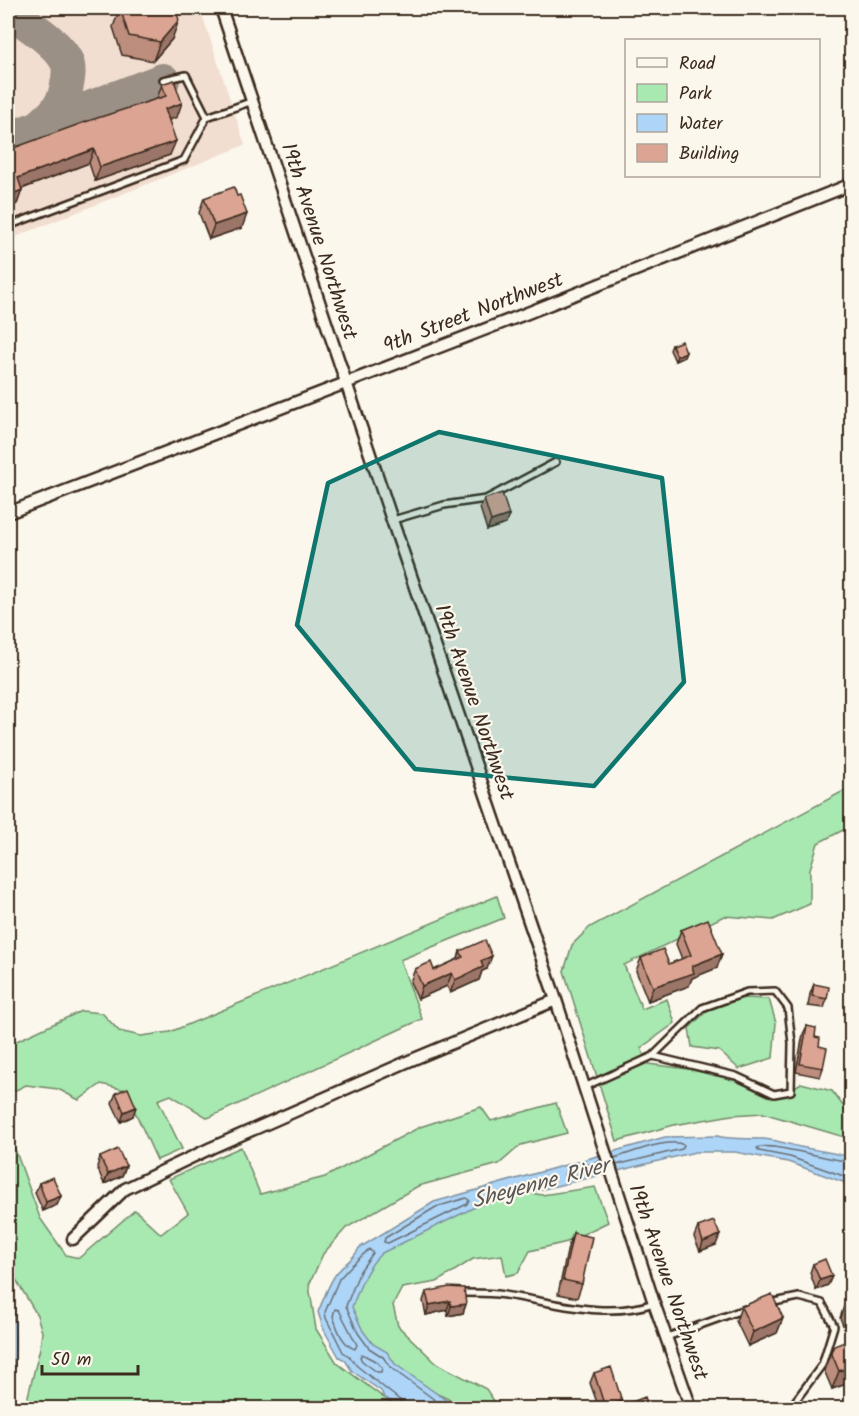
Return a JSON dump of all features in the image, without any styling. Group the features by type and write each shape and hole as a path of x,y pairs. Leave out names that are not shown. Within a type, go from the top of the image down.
{"street":[{"name":"19th Avenue Northwest","path":"221,8 392,520 556,1000 654,1304 691,1408"},
{"name":"9th Street Northwest","path":"8,513 525,314 852,184"},
{"path":"73,1239 125,1189 211,1148 409,1061 556,1000"}],"lane":[{"path":"163,80 186,75 207,117"},
{"path":"8,226 184,160 207,117 253,100"},
{"path":"392,520 444,505 486,499 556,462"},
{"path":"584,1087 653,1056 702,1008 747,992 776,991 788,1008 792,1043 791,1091 774,1094 736,1076 653,1056"},
{"path":"457,1293 498,1294 585,1310 636,1309 654,1304"},
{"path":"666,1338 757,1305 799,1297 822,1303 834,1326 822,1365 790,1408"}],"highlighted area":[{"path":"439,432 662,478 684,682 594,786 415,769 297,625 328,483"}],"shaded area":[{"path":"8,8 200,8 245,145 8,240"}],"green space":[{"path":"851,787 851,835 847,828 818,843 810,869 810,904 773,920 724,916 624,965 642,1009 667,999 675,1023 641,1048 648,1064 688,1069 734,1080 768,1096 787,1092 801,1083 832,1091 850,1115 851,1139 763,1113 732,1115 674,1125 617,1141 564,971 572,945 590,927"},
{"path":"497,896 504,918 400,960 422,1019 208,1118 171,1095 158,1100 182,1149 157,1160 125,1090 101,1084 79,1100 58,1089 26,1085 8,1094 8,1045 81,1011 102,1013 119,1031 141,1036 170,1032"},
{"path":"743,998 769,999 776,1023 773,1058 739,1069 719,1051 692,1047 689,1028 708,1010"},
{"path":"556,1103 567,1133 521,1145 499,1164 418,1186 346,1228 323,1254 309,1285 316,1329 337,1363 383,1397 405,1408 25,1408 42,1332 37,1315 8,1266 8,1135 40,1218 66,1255 79,1258 135,1210 161,1234 188,1213 169,1179 241,1147 260,1194 325,1177 420,1127 481,1107 491,1121"},
{"path":"595,1187 608,1222 567,1242 530,1251 518,1273 506,1276 502,1255 473,1259 437,1282 402,1288 393,1305 398,1326 436,1363 486,1389 499,1408 468,1408 380,1368 351,1338 343,1286 395,1233 504,1188 542,1195"}],"water":[{"name":"Sheyenne River","path":"717,1136 778,1141 851,1157 851,1185 788,1162 735,1152 695,1152 479,1205 382,1253 368,1271 352,1307 363,1331 373,1344 387,1352 395,1364 457,1408 401,1408 352,1371 345,1360 339,1357 323,1328 318,1312 329,1286 359,1248 434,1202 665,1137"},
{"path":"8,1289 14,1309 15,1343 14,1369 8,1395"}],"building":[{"path":"120,8 175,8 179,20 160,42 129,36"},
{"path":"174,80 182,103 165,109 176,141 100,167 94,149 18,178 22,190 8,196 8,150 166,96 162,84"},
{"path":"234,187 237,196 240,195 247,214 214,225 204,198"},
{"path":"682,341 686,352 677,356 672,345"},
{"path":"502,493 509,515 491,521 484,499"},
{"path":"708,919 722,954 692,966 694,973 653,987 641,958 663,949 669,964 691,955 681,930"},
{"path":"485,940 492,956 481,961 483,967 455,980 452,973 422,986 415,969 431,962 434,970 463,957 460,951"},
{"path":"814,984 829,987 827,999 812,996"},
{"path":"807,1026 816,1028 815,1037 820,1038 819,1046 827,1048 823,1068 800,1064"},
{"path":"128,1088 136,1107 124,1112 116,1093"},
{"path":"118,1149 126,1166 108,1174 100,1157"},
{"path":"53,1177 61,1196 46,1202 39,1183"},
{"path":"714,1221 720,1235 703,1242 698,1227"},
{"path":"573,1233 592,1237 582,1284 563,1280"},
{"path":"825,1259 832,1276 820,1280 813,1264"},
{"path":"449,1287 464,1288 466,1304 451,1306 450,1301 429,1305 426,1292"},
{"path":"772,1294 783,1318 753,1332 741,1307"},
{"path":"852,1298 852,1312 846,1300"},
{"path":"852,1339 852,1366 839,1371 831,1352 834,1346"},
{"path":"611,1367 622,1401 605,1407 594,1373"},
{"path":"645,1397 649,1408 629,1408 627,1404"}],"taxiway":[{"path":"8,10 49,40 63,55 68,65 65,95 53,114 40,126"},
{"path":"8,139 163,80"}]}
